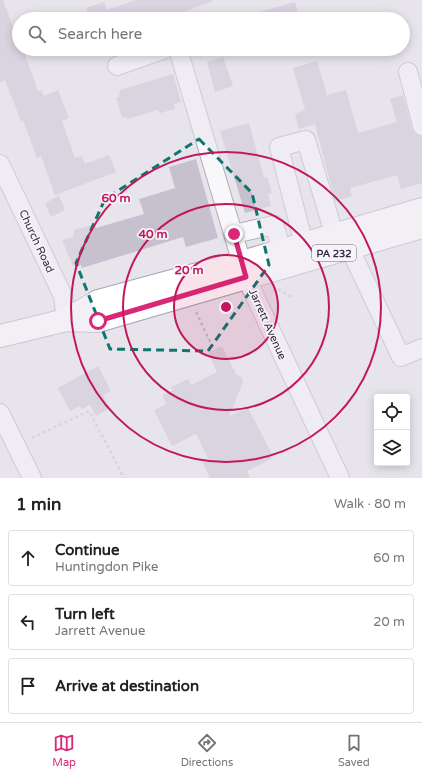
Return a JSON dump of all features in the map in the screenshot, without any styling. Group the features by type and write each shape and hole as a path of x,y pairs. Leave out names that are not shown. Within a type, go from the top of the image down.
{"main road":[{"name":"PA 232","path":"341,245 422,209"},
{"name":"PA 232","path":"0,336 66,320 98,321 244,269 295,255 422,227"}],"street":[{"path":"117,66 145,56"},
{"name":"Jarrett Avenue","path":"180,56 244,269 340,478"},
{"path":"408,72 419,101 422,126"},
{"path":"295,255 279,147 306,140 341,245 401,358 422,348"},
{"name":"Church Road","path":"0,164 63,296 66,320"},
{"path":"234,234 274,224 295,255"},
{"path":"0,413 32,478"}],"path":[{"path":"195,309 213,348"},
{"path":"32,438 89,410 124,478"}],"highlighted area":[{"path":"199,139 252,193 269,265 208,351 110,349 76,263 105,199"}],"building":[{"path":"0,0 3,0 12,24 12,56 25,56 38,91 41,90 44,96 58,90 69,118 62,121 75,158 82,156 85,164 109,155 116,172 55,195 41,156 37,158 23,120 21,121 5,80 0,82"},
{"path":"136,0 212,0 184,12 88,12 86,8 104,2 107,10"},
{"path":"295,2 298,12 260,12"},
{"path":"223,57 233,86 215,92 207,62"},
{"path":"317,61 327,95 346,90 358,133 397,122 390,99 403,95 412,129 415,134 422,136 422,183 401,189 397,175 350,188 352,196 335,201 315,124 299,129 295,114 305,110 293,68"},
{"path":"173,74 181,102 174,104 175,109 160,113 157,110 127,119 127,117 122,118 116,98 119,97 120,90"},
{"path":"249,123 264,178 267,177 272,193 268,194 271,206 245,213 220,131"},
{"path":"196,159 218,238 186,247 183,237 82,268 81,265 73,266 62,240 73,237 74,230 95,224 96,228 144,214 139,199 175,188 169,167"},
{"path":"59,196 65,210 51,217 45,203"},
{"path":"222,346 236,374 241,377 243,382 229,416 248,408 272,454 269,455 271,459 247,471 250,478 210,478 202,461 208,458 196,434 172,446 154,410 166,404 162,395 173,390 171,387 188,379 191,385 217,372 208,353"},
{"path":"98,366 111,391 103,395 110,408 96,416 90,405 82,409 80,406 70,411 58,388"}],"route":[{"path":"98,321 246,277 234,234"}]}
